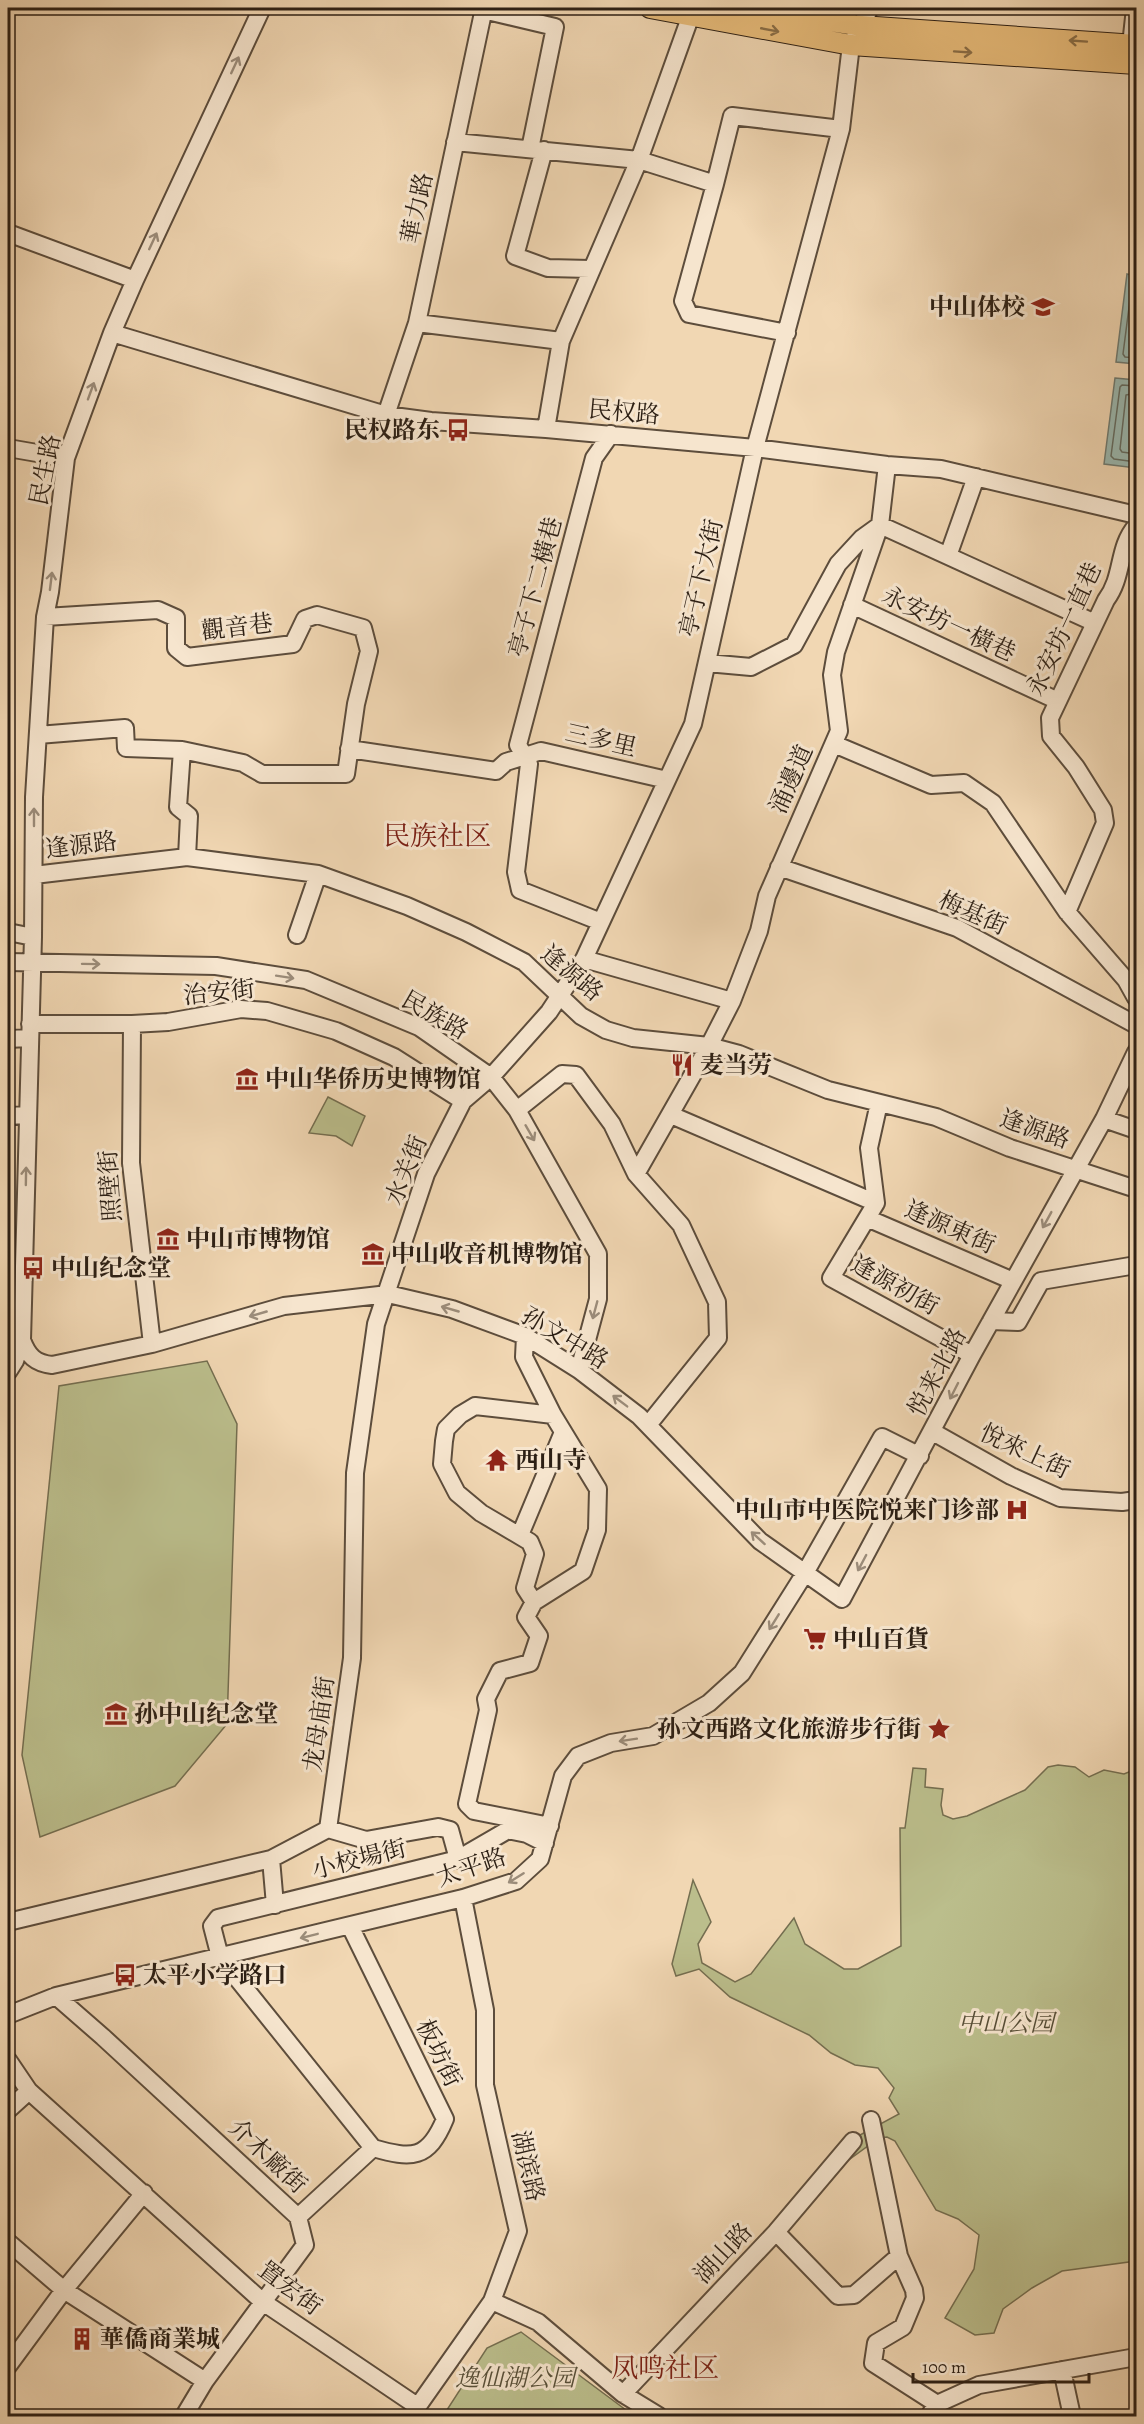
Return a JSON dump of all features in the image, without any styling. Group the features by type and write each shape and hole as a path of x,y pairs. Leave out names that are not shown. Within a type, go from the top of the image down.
{"main road":[{"path":"650,8 851,45 1137,64"},
{"path":"749,8 861,26 1134,45"}],"street":[{"name":"民生路","path":"22,1340 33,937 34,797 45,617 66,458 112,333 135,280 262,8"},
{"path":"851,45 870,8"},
{"path":"1134,45 1135,8"},
{"path":"484,9 555,27 537,150 515,256 548,268 590,269"},
{"name":"華力路","path":"386,415 417,323 484,9"},
{"path":"546,429 561,342 590,269 639,160 691,15"},
{"name":"亭子下大街","path":"491,1077 549,1012 584,959 693,724 755,448 841,129 851,45"},
{"path":"787,333 689,314 683,301 716,184 732,116 841,129"},
{"path":"455,142 639,160 716,184"},
{"path":"8,233 135,280"},
{"path":"417,323 561,342"},
{"name":"民权路","path":"112,333 386,415 431,421 611,434 755,448 887,465 941,469 1137,516"},
{"name":"亭子下二橫巷","path":"601,922 520,890 516,872 529,764 518,745 594,458 611,434"},
{"path":"8,448 66,458"},
{"name":"涌邊道","path":"636,1174 671,1115 732,1001 759,930 767,896 834,744 838,731 832,675 836,652 880,525 887,465"},
{"path":"948,556 976,477"},
{"path":"707,663 751,667 794,645 838,564 862,538 880,525 1095,623"},
{"name":"永安坊一直巷","path":"1067,912 1105,823 1103,810 1076,767 1051,736 1050,718 1106,600 1116,587 1125,544 1137,526"},
{"name":"永安坊一橫巷","path":"852,605 1058,701"},
{"name":"觀音巷","path":"45,617 158,610 176,618 176,648 187,657 293,644 305,619 317,615 363,628 369,651 356,704 349,749"},
{"path":"38,735 125,728 126,748 182,750 243,764 262,774 345,774 349,749 496,771 506,762 524,756"},
{"path":"834,744 931,785 964,783 993,803 1030,862 1067,912 1126,980 1137,998"},
{"path":"182,750 178,807 189,816 187,857"},
{"name":"三多里","path":"524,756 541,751 667,780"},
{"name":"逢源路","path":"34,875 187,857 318,874 407,906 466,932 524,963 581,1016 606,1030 633,1038 709,1046 739,1054 828,1090 936,1117 1010,1148 1137,1189"},
{"name":"梅基街","path":"779,867 957,928 1137,1026"},
{"path":"297,935 318,874"},
{"path":"8,932 33,937"},
{"path":"584,959 732,1001"},
{"name":"民族路","path":"8,962 216,966 306,980 420,1027 491,1077 517,1110 598,1254 598,1299 579,1370"},
{"name":"治安街","path":"8,1039 30,1031 168,1022 241,1009 267,1011 336,1031 394,1057 463,1101"},
{"name":"照壁街","path":"132,1024 130,1163 152,1344"},
{"name":"悦来北路","path":"842,1599 972,1355 1104,1119 1136,1054"},
{"path":"517,1110 562,1074 576,1075 612,1124 636,1174 681,1225 717,1302 718,1338 648,1425"},
{"name":"水关街","path":"388,1294 426,1174 463,1101 491,1077"},
{"path":"871,1210 869,1148 879,1103"},
{"name":"逢源東街","path":"671,1115 871,1210 1013,1281"},
{"path":"8,1116 27,1116"},
{"path":"1104,1119 1137,1130"},
{"name":"逢源初街","path":"871,1210 831,1278 972,1355"},
{"path":"991,1321 1018,1322 1041,1281 1137,1265"},
{"name":"孙文中路","path":"22,1340 25,1349 36,1362 52,1365 152,1344 284,1306 388,1294 452,1309 525,1336 579,1370 639,1416 760,1541 842,1599"},
{"name":"龙母庙街","path":"328,1829 352,1658 355,1473 376,1324 388,1294"},
{"path":"525,1336 524,1357 553,1415 598,1489 597,1530 583,1571 534,1602 526,1617 539,1636 530,1663 500,1671 486,1699 488,1710 467,1804 474,1811 550,1826"},
{"path":"8,1372 22,1340"},
{"path":"534,1602 525,1588 535,1554 530,1542 481,1513 457,1493 442,1464 446,1429 460,1414 475,1406 553,1415"},
{"path":"520,1535 563,1432"},
{"name":"悅來上街","path":"933,1432 1011,1476 1060,1498 1122,1502 1137,1500"},
{"name":"太平路","path":"8,2015 56,1996 462,1898 516,1881 540,1858 562,1776 578,1756 611,1743 652,1736 710,1703 742,1673 805,1573 882,1437 920,1456"},
{"path":"8,1922 271,1859 328,1829 366,1840 438,1827 450,1830 458,1859"},
{"name":"小校場街","path":"220,1958 212,1926 218,1918 458,1859 508,1830 527,1834 545,1843"},
{"path":"271,1859 275,1905"},
{"name":"湖滨路","path":"414,2411 492,2301 518,2231 485,2085 484,2010 462,1898"},
{"name":"板坊街","path":"350,1926 445,2119 438,2136 420,2154 401,2156 373,2148"},
{"path":"220,1958 373,2148"},
{"name":"介木廠街","path":"56,1996 298,2217 373,2148"},
{"name":"置宏街","path":"8,2060 29,2091 263,2302 414,2411"},
{"path":"8,2110 29,2091"},
{"path":"871,2120 899,2256 914,2290 915,2298 903,2327 876,2343 873,2362 933,2410 979,2385 1137,2357"},
{"name":"湖山路","path":"623,2394 776,2232 853,2141"},
{"path":"8,2366 64,2290 144,2193"},
{"path":"184,2416 205,2381 305,2245 298,2217"},
{"path":"776,2232 838,2296 854,2295 899,2256"},
{"path":"8,2242 64,2290 205,2381"},
{"path":"492,2301 538,2322 623,2394 659,2416"},
{"path":"1062,2370 1072,2416"}],"green space":[{"path":"328,1097 365,1116 352,1146 336,1136 309,1133"},
{"path":"207,1361 237,1424 227,1724 175,1786 40,1837 22,1755 59,1386"},
{"name":"中山公园","path":"1058,1765 1075,1767 1089,1777 1104,1770 1124,1774 1136,1769 1136,2261 1062,2271 1032,2288 1003,2309 994,2333 975,2335 945,2318 974,2269 979,2235 958,2219 936,2210 895,2141 887,2137 879,2138 843,2164 847,2142 899,2114 889,2098 894,2088 878,2068 855,2065 831,2053 809,2035 730,1997 699,1969 676,1976 672,1964 693,1880 711,1922 698,1944 702,1963 735,1982 751,1974 794,1918 805,1944 844,1969 858,1969 901,1946 900,1828 905,1828 913,1768 926,1769 925,1787 943,1789 941,1805 943,1815 953,1819 967,1816 1025,1790 1048,1767"},
{"name":"逸仙湖公园","path":"521,2332 634,2416 443,2416 487,2348"}],"water":[{"path":"1127,274 1136,276 1136,364 1116,362"},
{"path":"1115,378 1136,380 1136,468 1104,464"}],"place":[{"name":"中山体校","path":"1043,307"},
{"name":"民权路东","path":"458,430"},
{"name":"麦当劳","path":"682,1065"},
{"name":"中山华侨历史博物馆","path":"247,1079"},
{"name":"中山市博物馆","path":"168,1239"},
{"name":"中山收音机博物馆","path":"373,1254"},
{"name":"中山纪念堂","path":"33,1268"},
{"name":"西山寺","path":"497,1460"},
{"name":"中山市中医院悦来门诊部","path":"1017,1510"},
{"name":"中山百貨","path":"815,1639"},
{"name":"孙中山纪念堂","path":"116,1714"},
{"name":"孙文西路文化旅游步行街","path":"939,1729"},
{"name":"太平小学路口","path":"125,1975"},
{"name":"華僑商業城","path":"82,2339"}],"district":[{"name":"民族社区","path":"437,836"},
{"name":"凤鸣社区","path":"665,2368"}]}
